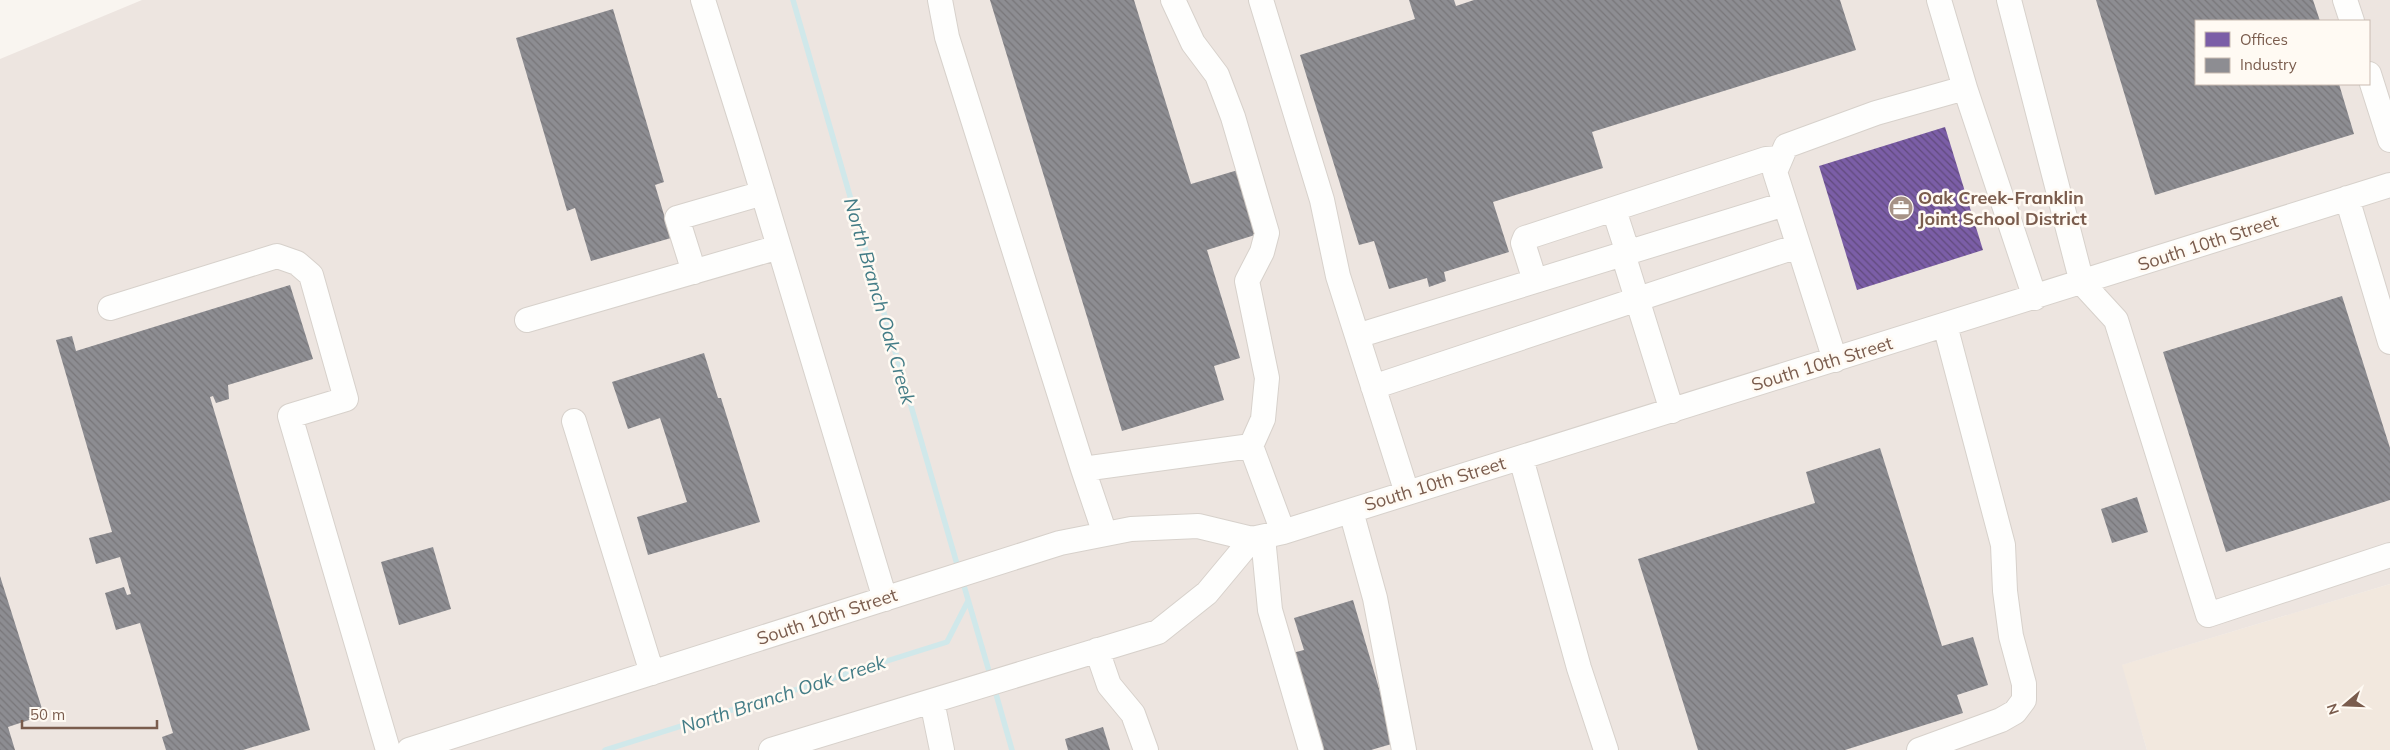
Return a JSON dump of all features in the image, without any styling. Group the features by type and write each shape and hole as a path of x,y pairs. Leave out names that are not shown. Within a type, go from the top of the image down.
{"street":[{"path":"703,0 780,247 884,599"},
{"path":"940,0 947,37 1105,534"},
{"path":"1173,0 1193,43 1217,75 1233,117 1267,233 1262,252 1246,281 1267,378 1263,419 1251,446 1266,536 1270,610 1312,750"},
{"path":"1938,0 2034,298"},
{"path":"2009,0 2082,283 2116,320 2208,615 2390,555"},
{"path":"2345,0 2352,20"},
{"path":"1268,2 1322,200 1338,276 1407,493"},
{"path":"2370,77 2390,140"},
{"path":"1835,360 1775,172 1786,146 1876,113 1965,88"},
{"path":"1535,281 1524,244 1525,238 1766,159 1781,158"},
{"name":"South 10th Street","path":"409,750 1060,543 1131,529 1198,526 1266,536 2034,298 2390,185"},
{"path":"694,272 677,218 763,193"},
{"path":"2347,198 2390,342"},
{"path":"1357,336 1785,204"},
{"path":"1614,210 1637,299 1672,411"},
{"path":"1373,387 1798,246"},
{"path":"527,320 780,247"},
{"path":"110,308 277,256 297,263 311,275 346,398 290,416 388,750"},
{"path":"1920,750 2001,720 2015,712 2024,700 2024,684 2010,627 2005,591 2003,545 1945,325"},
{"path":"574,421 652,673"},
{"path":"1083,469 1251,446"},
{"path":"1521,458 1579,668 1606,750"},
{"path":"1351,511 1375,598 1404,750"},
{"path":"786,748 1158,632 1207,593 1266,536"},
{"path":"1097,650 1110,685 1133,714 1146,750"},
{"path":"932,701 942,750"}],"shaded area":[{"path":"142,0 2390,0 2390,584 2122,665 2147,750 0,750 0,59"},
{"path":"2390,584 2390,750 2147,750 2121,665"}],"building: Offices":[{"name":"Oak Creek-Franklin Joint School District","path":"1945,127 1983,250 1857,290 1819,166"}],"building: Industry":[{"path":"990,0 1134,0 1191,184 1238,170 1258,234 1207,250 1240,358 1214,366 1224,400 1122,431"},
{"path":"1409,0 1454,0 1456,6 1474,0 1840,0 1856,50 1592,132 1603,168 1493,202 1509,252 1444,272 1446,281 1429,287 1427,278 1389,289 1374,241 1359,245 1300,55 1415,19"},
{"path":"2096,0 2313,0 2320,20 2195,20 2195,85 2339,85 2354,134 2155,195"},
{"path":"613,9 664,182 655,185 671,238 591,261 575,208 567,211 516,38"},
{"path":"290,285 313,359 228,385 229,399 216,403 213,396 210,397 310,730 243,750 166,750 162,737 173,733 140,623 116,630 105,593 124,587 127,595 131,594 120,557 96,564 89,538 112,532 56,340 72,336 76,351"},
{"path":"2342,296 2390,448 2390,500 2226,552 2163,352"},
{"path":"704,353 718,398 721,398 760,522 648,555 637,517 687,502 660,418 628,429 612,382"},
{"path":"1880,448 1942,646 1973,637 1988,685 1957,695 1963,713 1845,750 1698,750 1638,559 1815,503 1806,472"},
{"path":"2137,497 2148,532 2112,543 2101,509"},
{"path":"433,547 451,609 399,625 381,562"},
{"path":"0,576 44,715 8,727 15,750 0,750"},
{"path":"1353,600 1395,743 1371,750 1321,750 1292,653 1304,650 1294,618"},
{"path":"1103,727 1110,750 1068,750 1065,739"}],"waterway":[{"name":"North Branch Oak Creek","path":"793,0 959,571"},
{"name":"North Branch Oak Creek","path":"962,579 991,678"},
{"name":"North Branch Oak Creek","path":"605,750 947,642 968,601"},
{"name":"North Branch Oak Creek","path":"994,687 1012,750"}],"place":[{"name":"Oak Creek-Franklin Joint School District","path":"1901,208"}]}
